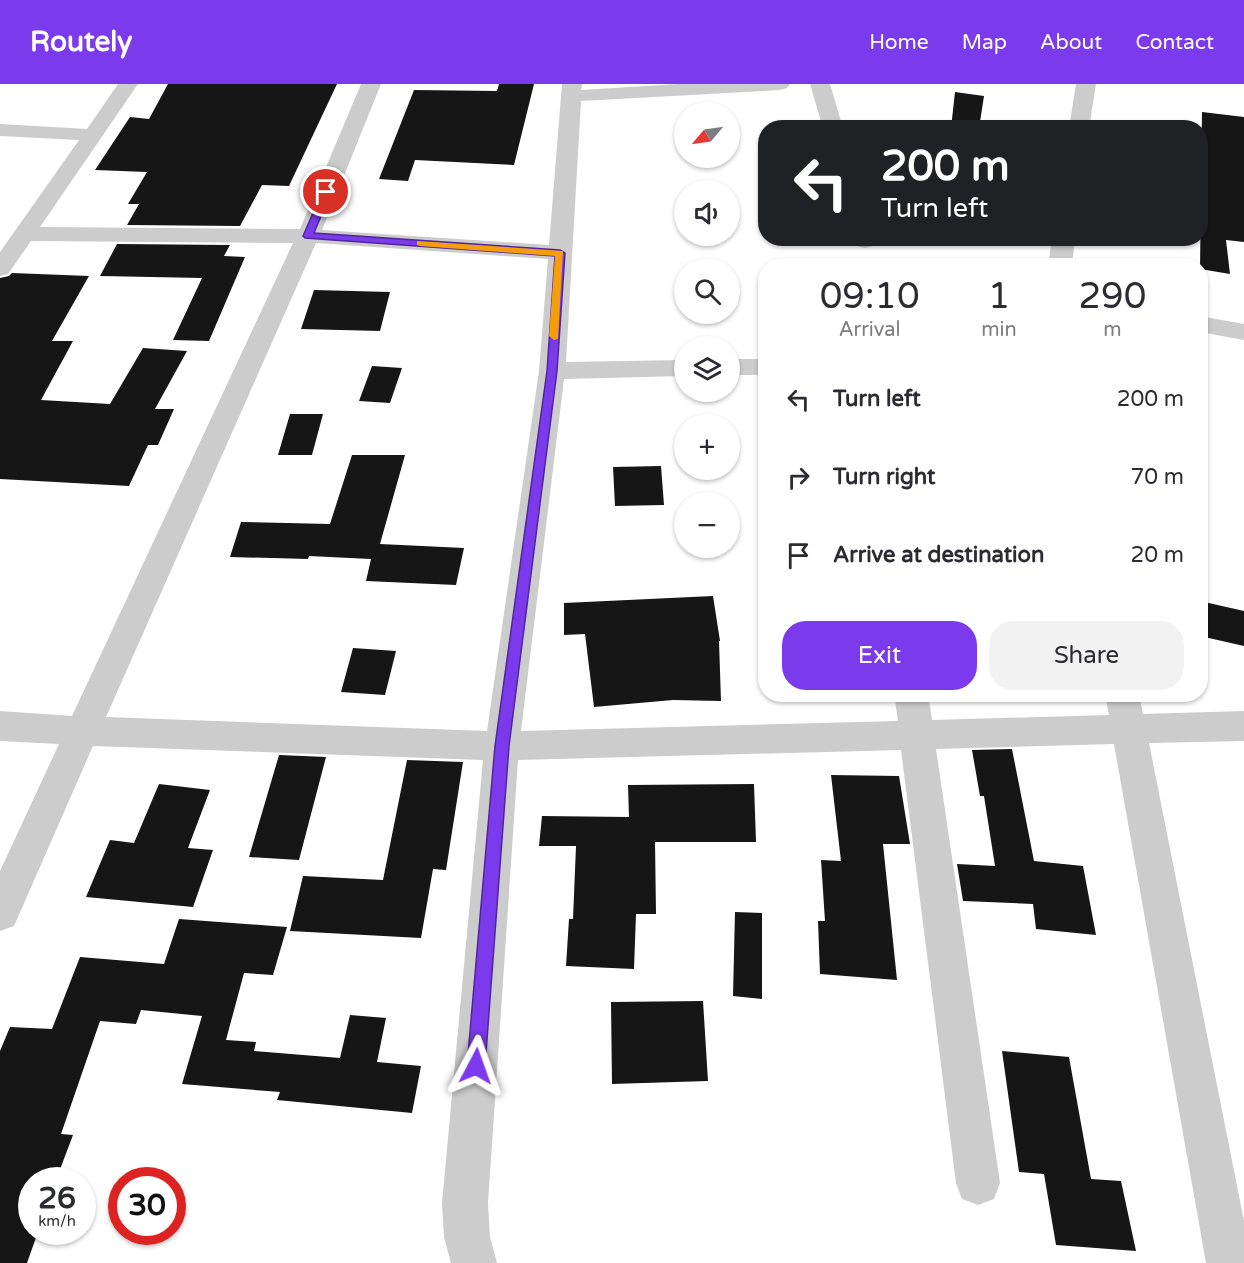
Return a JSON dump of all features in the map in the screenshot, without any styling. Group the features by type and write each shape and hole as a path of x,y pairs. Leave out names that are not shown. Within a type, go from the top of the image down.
{"street":[{"path":"0,269 14,241 128,84"},
{"path":"0,913 308,236 371,84"},
{"path":"474,1263 467,1237 465,1203 502,746 552,371 571,90 780,84"},
{"path":"820,84 831,120"},
{"path":"1080,120 1086,84"},
{"path":"0,130 93,135"},
{"path":"14,241 308,236 560,253"},
{"path":"1208,325 1244,332"},
{"path":"740,367 758,366"},
{"path":"552,371 674,368"},
{"path":"912,702 978,1182"},
{"path":"0,726 502,746 917,735 1125,712 1244,726"},
{"path":"1125,712 1229,1263"}],"building":[{"path":"168,84 337,84 289,186 262,185 240,226 127,225 139,204 128,204 147,172 95,170 130,117 149,119"},
{"path":"499,84 534,84 514,165 415,160 408,181 379,179 414,90 497,91"},
{"path":"955,92 984,96 980,120 952,120"},
{"path":"1202,112 1244,117 1244,242 1226,240 1230,274 1208,270 1208,258 1200,258 1200,246 1208,246 1208,120 1202,120"},
{"path":"117,244 230,245 224,256 245,257 209,341 173,340 202,278 100,276"},
{"path":"12,273 89,276 52,341 73,341 41,400 110,404 143,348 187,351 155,409 174,409 158,445 148,445 129,486 0,479 0,278"},
{"path":"314,290 390,292 380,331 301,329"},
{"path":"372,366 402,368 390,403 359,401"},
{"path":"290,414 323,414 312,455 278,455"},
{"path":"352,455 405,455 380,544 464,548 456,585 366,581 371,559 309,556 308,559 230,557 241,522 330,524"},
{"path":"661,466 664,505 615,506 613,467"},
{"path":"713,596 720,641 721,701 673,700 594,707 585,634 564,635 564,603"},
{"path":"1208,603 1244,611 1244,646 1208,638"},
{"path":"353,648 396,651 385,695 341,692"},
{"path":"1012,749 1034,861 1083,866 1096,935 1036,929 1033,904 963,901 957,864 995,866 984,796 980,796 972,750"},
{"path":"279,755 326,757 299,860 249,857"},
{"path":"407,760 463,762 446,870 433,869 421,938 290,931 303,876 383,880"},
{"path":"831,775 899,776 910,844 883,844 897,980 820,974 818,921 825,921 821,860 841,861"},
{"path":"159,784 210,790 188,848 213,850 193,907 86,897 110,840 134,843"},
{"path":"754,784 756,842 655,842 656,914 636,914 634,969 566,966 569,919 573,919 576,846 539,846 542,816 629,817 628,785"},
{"path":"735,912 762,913 762,999 733,996"},
{"path":"179,919 287,927 273,975 244,973 226,1040 256,1042 254,1051 340,1058 350,1015 386,1018 377,1062 421,1066 412,1113 277,1100 280,1092 182,1084 202,1016 141,1010 136,1024 100,1021 61,1134 73,1135 61,1167 18,1167 18,1245 33,1245 27,1263 0,1263 0,1051 10,1027 52,1029 80,957 164,964"},
{"path":"703,1001 708,1081 612,1084 611,1002"},
{"path":"1002,1051 1069,1057 1091,1179 1121,1181 1136,1251 1056,1245 1044,1174 1019,1172"}],"slow traffic":[{"path":"420,243 560,253 554,336"}],"route":[{"path":"326,192 308,236 560,253 552,371 502,746 476,1066"}]}
